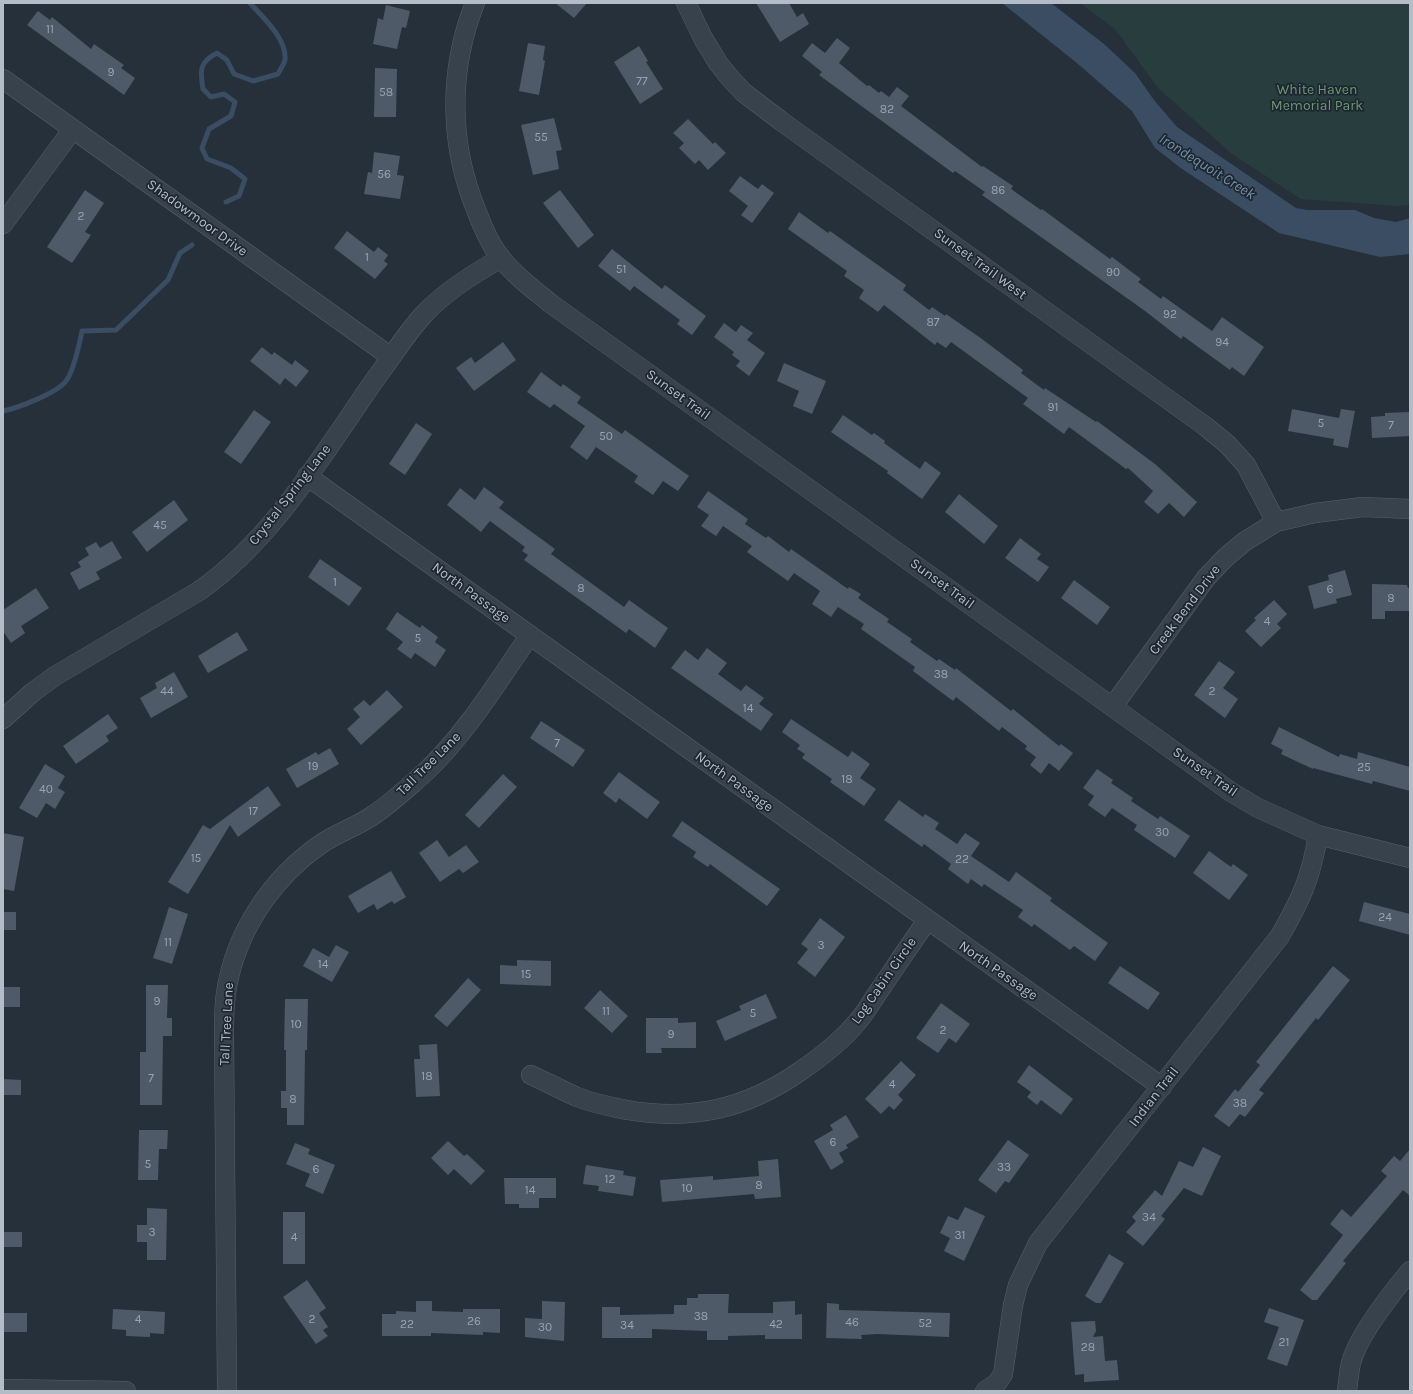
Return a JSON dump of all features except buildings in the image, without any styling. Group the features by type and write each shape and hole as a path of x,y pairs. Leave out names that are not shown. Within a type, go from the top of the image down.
{"street":[{"path":"476,3 461,47 456,74 454,104 456,130 461,162 471,199 487,235 501,258"},
{"name":"Sunset Trail West","path":"686,3 718,63 743,92 780,121 1210,430 1227,444 1246,465 1276,522"},
{"name":"Shadowmoor Drive","path":"3,79 391,357"},
{"path":"3,224 73,129"},
{"name":"Crystal Spring Lane","path":"3,719 33,692 55,676 180,603 218,578 265,532 307,476 391,357 424,314 442,296 465,279 501,258"},
{"name":"Sunset Trail","path":"501,258 550,303 1231,792 1258,808 1318,835 1410,858"},
{"name":"North Passage","path":"307,476 927,921 1162,1087"},
{"name":"Creek Bend Drive","path":"1113,706 1206,578 1225,558 1244,542 1276,522 1315,513 1363,507 1410,509"},
{"name":"Tall Tree Lane","path":"226,1391 224,1035 226,993 237,951 261,905 295,864 323,843 372,816 412,784 445,752 461,734 530,635"},
{"name":"Indian Trail","path":"985,1391 997,1382 1003,1374 1006,1363 1008,1332 1018,1285 1038,1243 1280,936 1300,901 1308,881 1318,835"},
{"name":"Log Cabin Circle","path":"531,1075 578,1097 612,1107 645,1113 700,1113 736,1104 761,1094 790,1078 817,1060 836,1043 858,1020 927,921"},
{"path":"1348,1391 1351,1362 1358,1346 1393,1293 1410,1271"},
{"path":"3,1388 126,1391"}],"green space":[{"name":"White Haven Memorial Park","path":"1080,3 1410,3 1410,205 1398,206 1301,199 1232,154 1158,88 1115,29"}],"water":[{"name":"Irondequoit Creek","path":"1002,3 1051,3 1104,44 1135,73 1154,100 1177,127 1296,208 1307,210 1355,210 1374,218 1396,222 1410,218 1410,254 1380,257 1279,233 1182,169 1155,148 1132,111 1078,64"}],"waterway":[{"path":"226,202 239,196 245,179 231,168 207,159 202,148 209,129 231,116 235,102 224,94 211,97 203,89 201,77 202,68 207,60 217,53 227,60 234,74 253,81 278,74 285,60 285,52 278,36 250,3"},
{"path":"3,411 18,407 37,399 61,386 69,377 76,357 82,331 116,330 168,280 180,253 192,245"}]}
